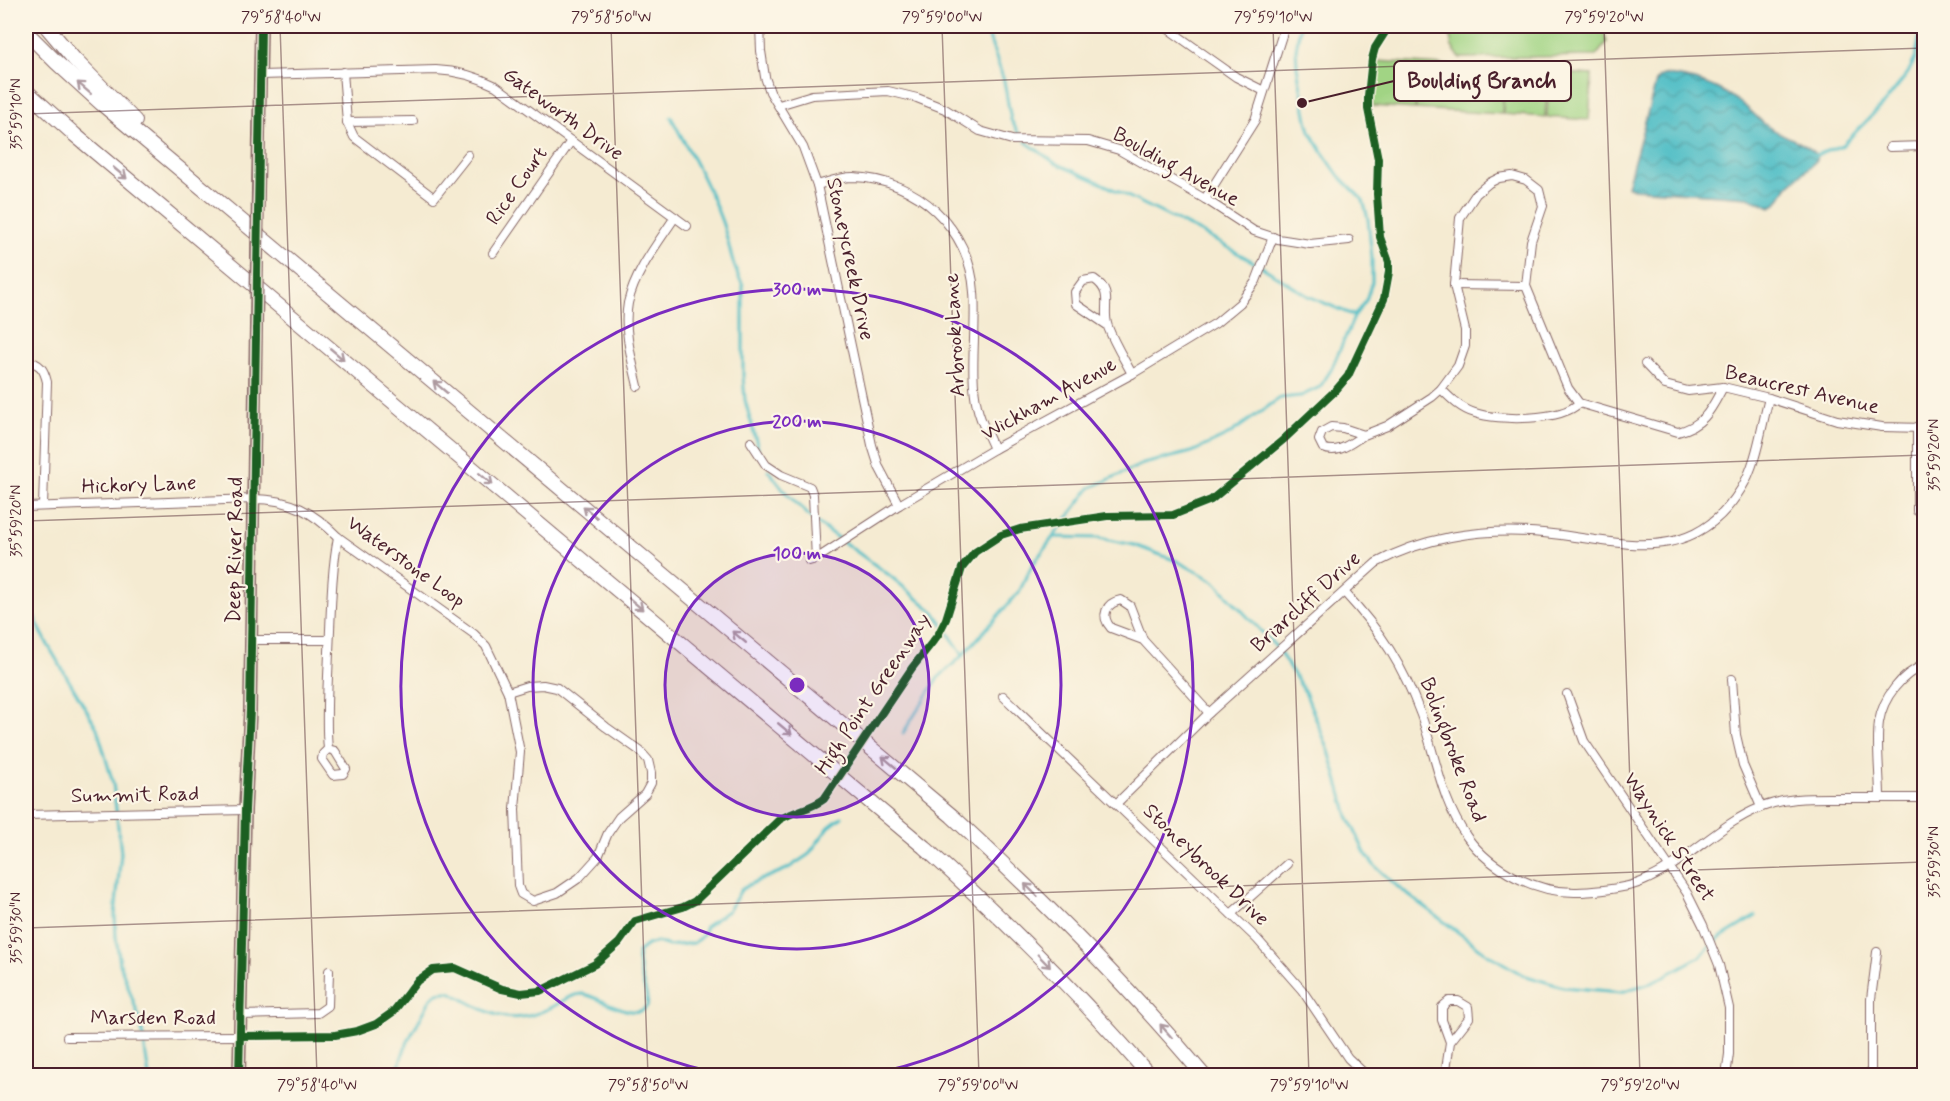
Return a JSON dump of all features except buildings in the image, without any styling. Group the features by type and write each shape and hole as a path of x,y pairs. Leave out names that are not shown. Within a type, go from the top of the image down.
{"highway":[{"path":"46,26 74,59 193,180"},
{"path":"26,32 79,83 193,180 952,816 1093,951 1204,1076"},
{"path":"26,91 75,135 924,847 1018,934 1107,1026 1150,1076"},
{"path":"26,100 75,135"}],"street":[{"name":"Deep River Road","path":"239,1076 254,499 261,26"},
{"name":"Stoneycreek Drive","path":"760,26 761,51 770,92 803,147 817,185 872,445 879,467 899,505"},
{"path":"1164,26 1236,77 1264,90"},
{"path":"1205,199 1255,120 1285,26"},
{"name":"Gateworth Drive","path":"261,75 436,70 470,74 496,86 687,226"},
{"path":"343,72 347,122 354,137 434,198 468,155"},
{"name":"Boulding Avenue","path":"779,105 812,94 888,91 936,105 980,131 1012,140 1088,141 1119,150 1205,199 1254,231 1310,244 1348,240"},
{"path":"347,122 413,121"},
{"name":"Rice Court","path":"493,253 571,141"},
{"path":"1890,147 1924,146"},
{"name":"Arbrook Lane","path":"817,185 850,177 889,183 924,201 940,214 956,235 966,253 974,293 976,406 994,449"},
{"path":"1364,435 1343,428 1331,427 1322,432 1319,440 1323,448 1334,451 1387,426 1441,389 1458,366 1465,346 1465,330 1454,285 1460,218 1476,194 1499,178 1512,177 1526,180 1539,190 1543,207 1531,241 1526,286 1568,388 1579,403 1678,432 1700,422 1714,405 1723,387"},
{"path":"638,386 628,342 628,304 638,276 675,217"},
{"name":"Wickham Avenue","path":"751,442 766,465 810,487 813,495 812,560 994,449 1132,374 1208,328 1240,303 1256,281 1273,237"},
{"path":"1107,325 1076,304 1075,292 1083,281 1094,279 1102,285 1106,296 1107,325 1132,374"},
{"path":"1454,285 1526,286"},
{"path":"26,361 39,364 45,372 47,382 43,506"},
{"name":"Beaucrest Avenue","path":"1646,364 1665,385 1688,391 1723,387 1769,398 1837,420 1882,427 1921,428"},
{"path":"1441,389 1461,407 1476,414 1494,416 1555,415 1574,409 1579,403"},
{"name":"Briarcliff Drive","path":"1116,804 1209,713 1383,559 1417,545 1452,536 1530,532 1643,545 1667,543 1690,535 1720,516 1742,488 1753,462 1769,398"},
{"path":"1917,511 1921,428"},
{"name":"Hickory Lane","path":"26,507 254,499"},
{"name":"Waterstone Loop","path":"254,499 292,504 322,521 338,537 474,634 486,646 508,692 520,752 515,809 518,886 521,894 533,901 557,893 579,878 598,857 608,833 619,817 645,794 651,783 651,773 648,760 640,751 557,688 543,685 527,686 508,692"},
{"path":"328,749 326,729 330,640 334,557 338,537"},
{"name":"Bolingbroke Road","path":"1345,593 1386,640 1404,674 1422,716 1434,761 1453,814 1468,839 1487,859 1516,877 1546,888 1575,892 1621,888 1648,879 1761,807 1793,798 1924,798"},
{"path":"1143,640 1108,625 1105,614 1110,604 1121,600 1130,606 1143,640 1209,713"},
{"path":"251,640 330,640"},
{"path":"1880,798 1879,722 1884,706 1901,680 1913,670 1924,665"},
{"path":"1732,679 1736,735 1743,765 1761,807"},
{"name":"Waynick Street","path":"1567,694 1584,741 1687,893 1719,965 1729,1008 1729,1054 1726,1076"},
{"name":"Stoneybrook Drive","path":"1003,696 1257,939 1302,990 1338,1046 1367,1076"},
{"name":"Summit Road","path":"26,815 245,810"},
{"path":"1231,914 1287,864"},
{"path":"1871,1076 1871,999 1877,952"},
{"name":"Marsden Road","path":"240,1015 318,1013 327,1006 329,971"},
{"path":"1445,1076 1450,1042 1442,1020 1442,1007 1449,1001 1458,1001 1468,1007 1469,1018 1450,1042"},
{"name":"Marsden Road","path":"67,1037 240,1036"}],"green space":[{"path":"1448,26 1602,26 1607,42 1596,56 1460,58 1452,47"},
{"path":"1375,61 1461,66 1459,101 1462,66 1504,69 1502,114 1416,109 1416,88 1415,109 1372,106"},
{"path":"1505,69 1548,72 1545,117 1503,114"},
{"path":"1549,72 1592,75 1589,120 1547,117"}],"water":[{"path":"1664,75 1695,81 1733,98 1767,126 1814,152 1818,156 1816,161 1788,186 1777,203 1771,207 1748,197 1634,189 1627,186 1656,82"}],"waterway":[{"path":"985,26 1004,81 1011,120 1021,137"},
{"path":"903,733 938,678 963,655 1019,592 1033,564 1090,488 1143,464 1192,452 1228,435 1280,398 1301,396 1320,387 1331,370 1355,315 1366,300 1372,282 1372,258 1368,219 1363,200 1339,176 1310,131 1297,67 1296,49 1300,26"},
{"path":"1814,156 1843,145 1885,102 1908,73 1915,59 1922,26"},
{"path":"671,117 717,209 743,285 745,400 758,448"},
{"path":"1026,142 1055,163 1200,232 1308,296 1355,316"},
{"path":"768,470 787,494 812,519"},
{"path":"817,523 889,575 935,613 963,655"},
{"path":"1054,537 1099,538 1134,545 1177,561 1214,581 1277,648 1305,692 1329,751 1348,816 1365,853 1374,865 1399,888 1486,953 1523,975 1563,987 1621,992 1654,982 1699,957 1718,939 1756,916"},
{"path":"26,601 48,645 97,728 113,783 121,853 115,915 116,937 120,964 141,1023 149,1076"},
{"path":"397,1076 404,1050 431,999 439,992 450,992 486,1011 508,1017 533,1015 578,994 626,1010 642,1010 648,1002 638,952 647,945 657,942 669,946 694,943 703,935 706,926 729,910 741,890 787,869 808,855 829,827 842,817"}],"cycle path":[{"path":"239,1076 245,810 250,710 261,26"},
{"name":"High Point Greenway","path":"240,1036 335,1035 357,1031 376,1024 393,1012 417,981 433,970 455,968 502,989 521,993 540,991 595,964 619,943 635,921 683,907 695,901 779,820 824,799 912,668 938,635 946,619 962,568 975,552 1001,535 1020,529 1107,516 1173,515 1211,500 1283,440 1348,376 1384,299 1389,262 1380,237 1377,194 1378,159 1368,109 1368,96 1375,48 1389,26"}],"place":[{"name":"Boulding Branch","path":"1302,103"}]}
